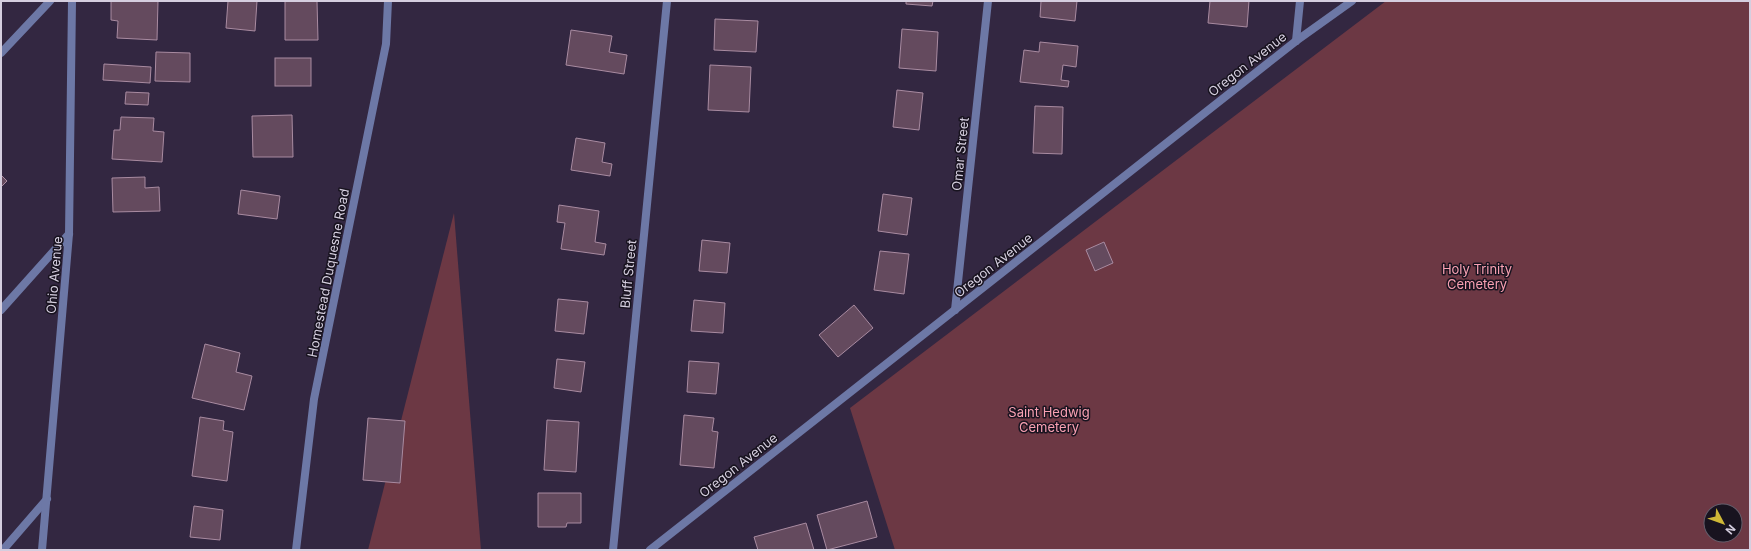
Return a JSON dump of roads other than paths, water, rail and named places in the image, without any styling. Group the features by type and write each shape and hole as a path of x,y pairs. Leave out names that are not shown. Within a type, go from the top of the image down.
{"street":[{"path":"1,53 50,1"},
{"name":"Ohio Avenue","path":"42,550 70,234 72,1"},
{"name":"Homestead Duquesne Road","path":"296,550 314,399 386,44 388,1"},
{"name":"Bluff Street","path":"613,550 667,1"},
{"name":"Omar Street","path":"955,310 988,1"},
{"path":"1296,41 1300,1"},
{"name":"Oregon Avenue","path":"650,550 1296,41 1352,1"},
{"path":"1,310 70,234"},
{"path":"2,550 47,499"}],"park label":[{"name":"Holy Trinity Cemetery","path":"1477,276"},
{"name":"Saint Hedwig Cemetery","path":"1049,420"}]}
